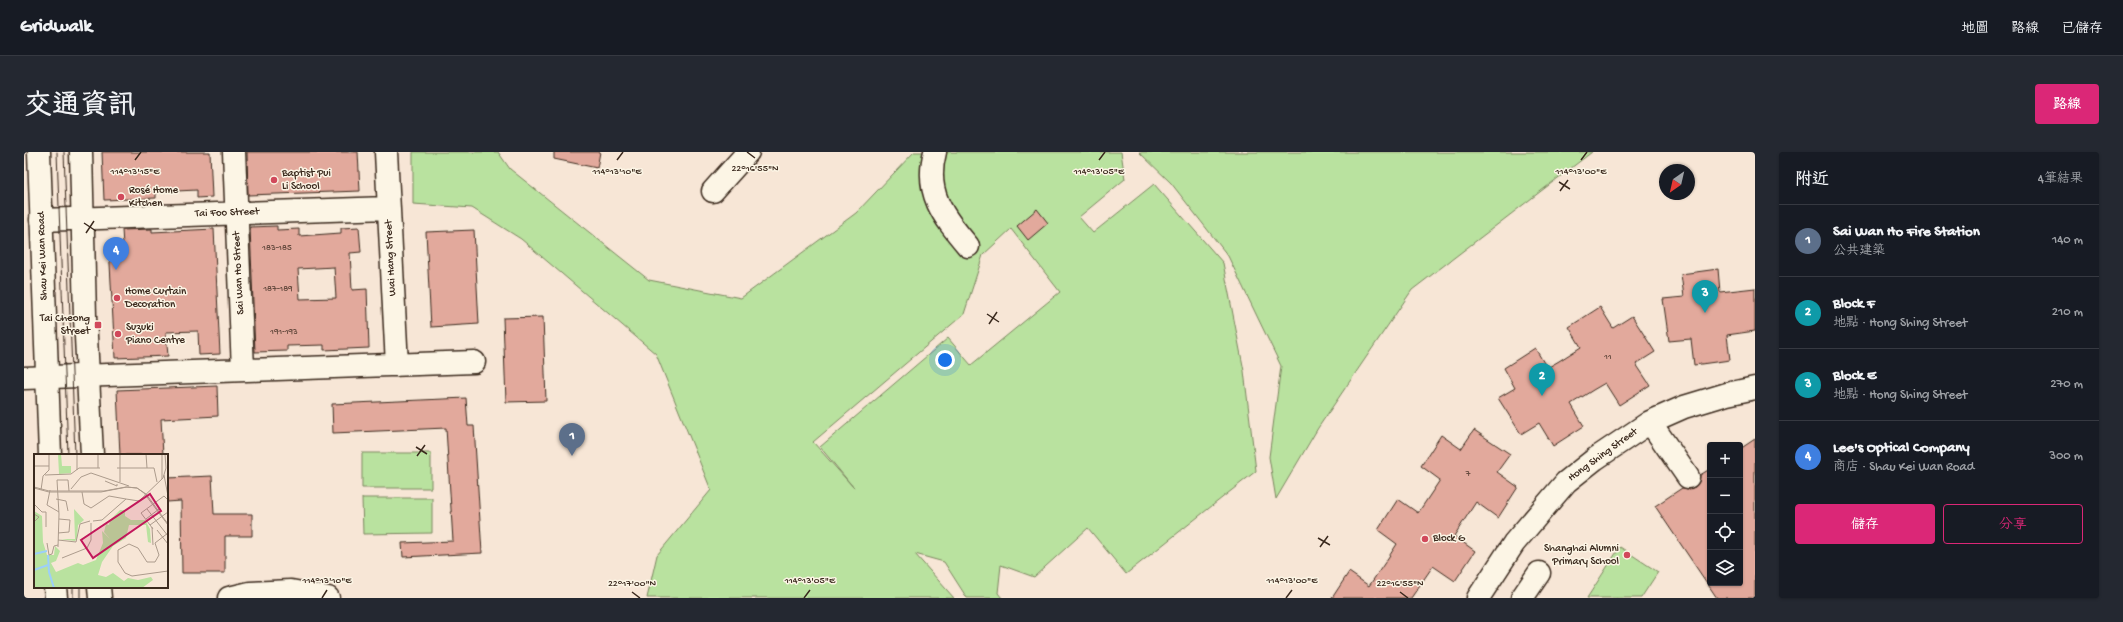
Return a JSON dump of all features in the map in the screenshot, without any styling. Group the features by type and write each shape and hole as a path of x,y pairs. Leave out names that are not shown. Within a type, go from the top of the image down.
{"main road":[{"name":"Shau Kei Wan Road","path":"39,152 50,454"},
{"path":"81,152 82,219 92,454"},
{"name":"Sai Wan Ho Street","path":"234,152 243,370"},
{"name":"Wai Hang Street","path":"386,152 397,365"},
{"path":"713,191 748,152"},
{"path":"935,152 932,173 938,204 948,222 968,246"},
{"name":"Tai Foo Street","path":"42,220 388,208"},
{"path":"24,378 474,362"},
{"name":"Hong Shing Street","path":"1478,598 1514,543 1566,482 1595,459 1650,422 1691,405 1755,388"},
{"path":"1650,422 1688,477"},
{"path":"1522,598 1538,572"},
{"path":"55,588 56,598"},
{"path":"99,588 100,598"},
{"path":"229,598 250,593 291,591 328,598"}],"green space":[{"path":"413,152 498,152 510,169 649,280 741,298 856,213 914,152 1121,152 1125,179 1079,217 1093,233 1154,184 1223,263 1244,371 1256,471 1126,574 1088,528 1034,577 1001,565 998,593 1002,598 967,598 944,562 915,554 954,598 647,598 657,555 711,490 656,354 521,239 472,208 413,204","holes":["1011,229 1060,292 971,365 948,338 820,447 854,488 813,442 964,314 983,255"]},
{"path":"1139,152 1592,152 1412,290 1318,428 1276,499 1269,457 1281,366 1228,256 1171,183"},
{"path":"362,453 431,453 431,488 362,488"},
{"path":"362,498 432,498 432,533 363,534"},
{"path":"1620,547 1658,572 1641,598 1587,598"}],"building":[{"path":"102,152 210,152 212,197 197,198 197,190 156,192 156,198 104,200"},
{"path":"247,152 358,152 360,191 248,195"},
{"path":"554,152 600,152 597,168 554,159"},
{"path":"1037,209 1048,223 1028,240 1017,226"},
{"path":"277,226 277,230 299,229 299,236 341,233 341,228 359,227 361,252 350,253 352,290 367,289 369,348 324,350 324,345 287,346 287,351 255,352 250,227","holes":["334,267 336,298 300,299 298,269"]},
{"path":"152,229 152,232 214,229 220,354 199,355 198,331 166,332 168,356 115,358 109,245 123,245 122,230"},
{"path":"474,230 479,324 431,327 426,232"},
{"path":"1718,269 1720,292 1755,288 1755,331 1727,335 1730,360 1694,365 1691,339 1669,341 1663,299 1684,297 1681,274"},
{"path":"1600,307 1613,328 1632,316 1655,352 1636,364 1650,385 1619,405 1605,383 1593,390 1571,404 1584,426 1553,446 1539,423 1521,434 1498,398 1515,388 1504,368 1535,348 1547,368 1559,361 1581,347 1569,327"},
{"path":"543,317 546,401 506,402 503,318"},
{"path":"217,386 218,416 161,419 163,454 120,454 117,390"},
{"path":"466,398 468,426 474,426 482,553 403,557 402,543 453,541 446,428 333,433 332,404"},
{"path":"1474,430 1510,454 1497,472 1518,487 1498,518 1476,502 1454,536 1475,551 1455,581 1433,566 1411,598 1332,598 1349,572 1369,586 1386,561 1397,544 1378,530 1398,499 1418,513 1440,480 1421,466 1441,435 1461,449"},
{"path":"1755,439 1755,598 1717,598 1709,586 1743,586 1743,447"},
{"path":"1707,471 1707,583 1655,506 1682,488 1689,489 1695,487 1699,482 1700,475"},
{"path":"212,476 214,514 252,514 252,536 225,536 225,573 182,573 181,501 168,502 168,478"}],"tram line":[{"path":"57,152 68,454"},
{"path":"64,152 75,454"},
{"path":"73,588 73,598"},
{"path":"80,588 80,598"}],"place":[{"name":"Baptist Pui Li School","path":"274,180"},
{"name":"Rosé Home Kitchen","path":"121,197"},
{"name":"Lee's Optical Company","path":"116,270"},
{"name":"Home Curtain Decoration","path":"117,298"},
{"name":"Block E","path":"1705,313"},
{"name":"Tai Cheong Street","path":"98,325"},
{"name":"Suzuki Piano Centre","path":"118,334"},
{"name":"Block F","path":"1542,396"},
{"name":"Sai Wan Ho Fire Station","path":"572,456"},
{"name":"Block G","path":"1425,539"},
{"name":"Shanghai Alumni Primary School","path":"1627,555"}]}
